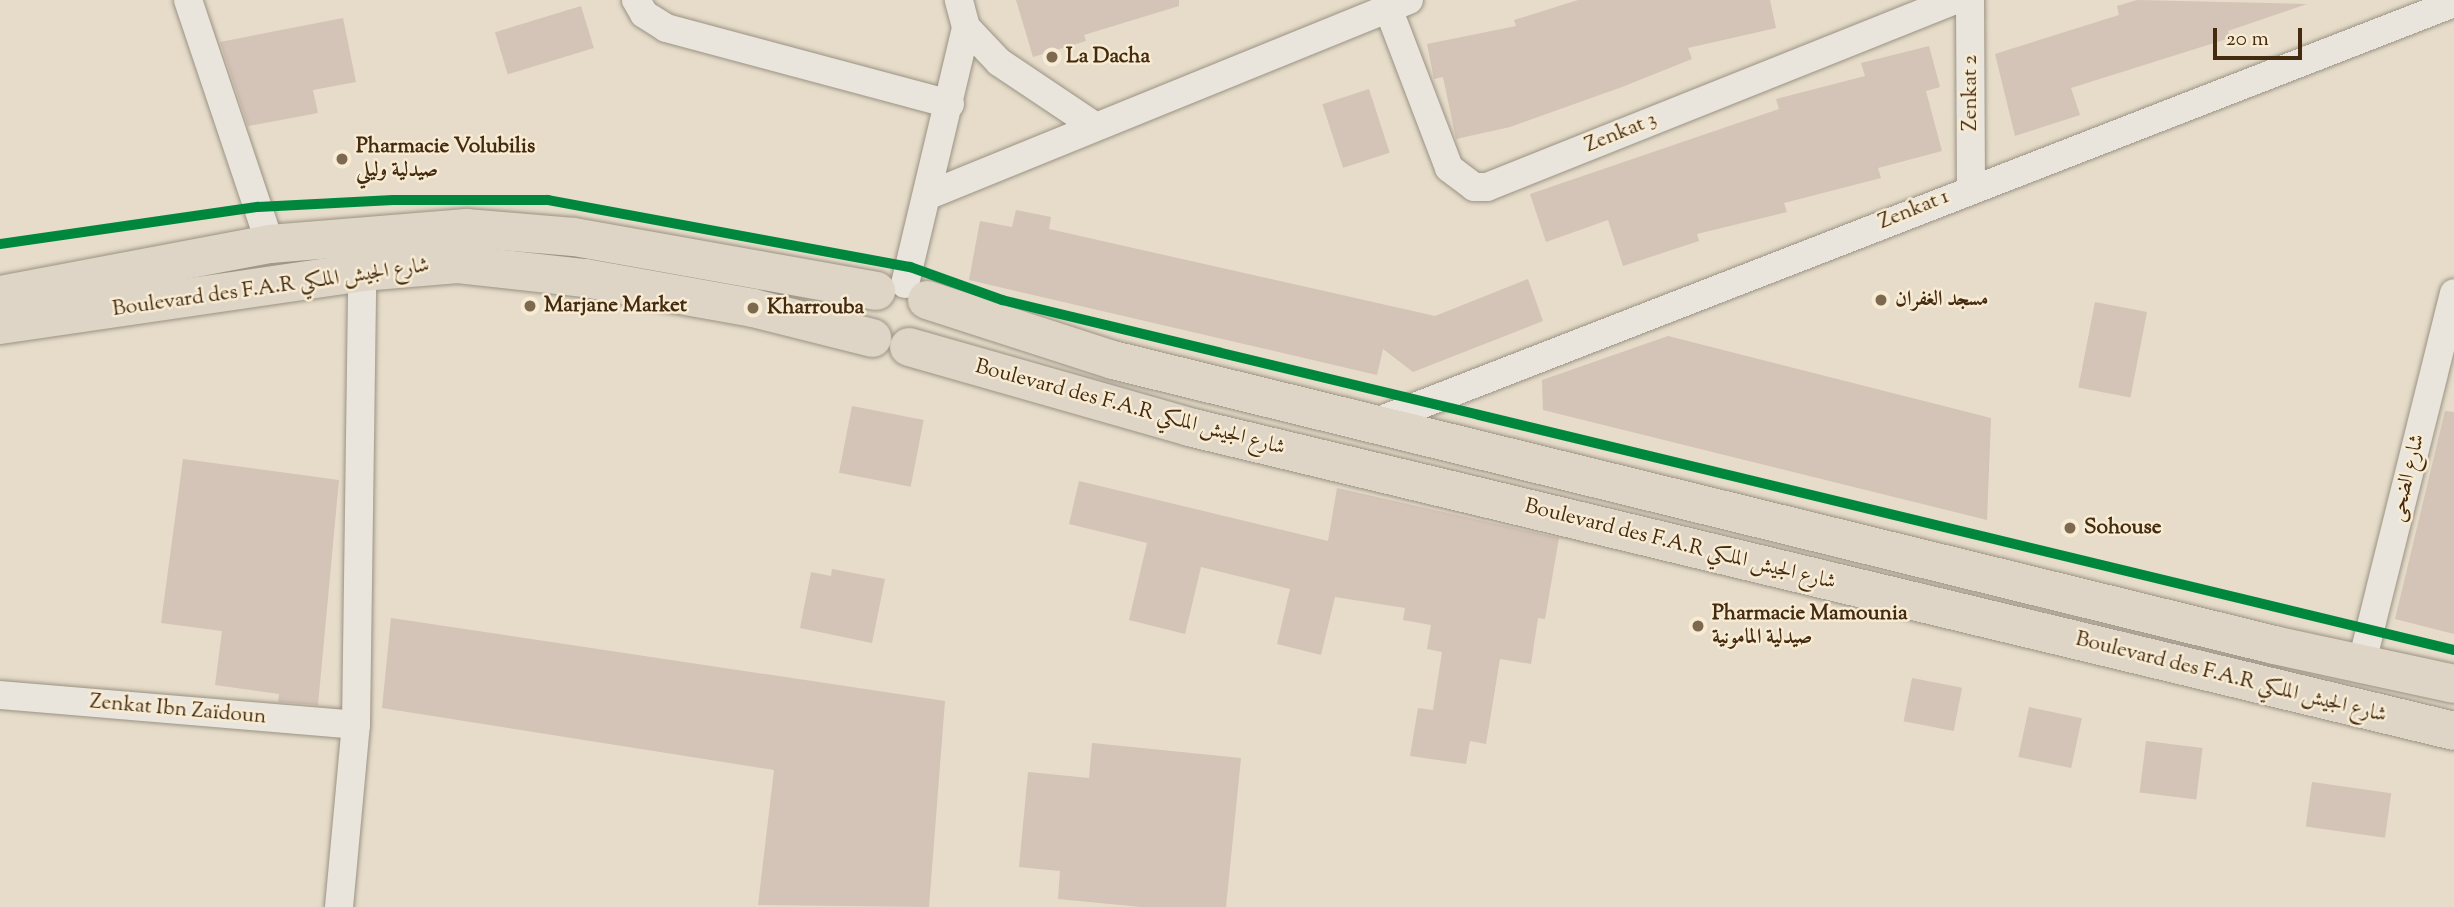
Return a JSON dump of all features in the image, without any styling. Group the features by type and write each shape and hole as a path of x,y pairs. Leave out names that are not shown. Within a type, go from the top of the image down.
{"main road":[{"name":"Boulevard des F.A.R شارع الجيش الملكي","path":"0,295 270,244 403,231 525,232 903,292 1113,360 1376,422 2274,645 2454,684"},
{"name":"Boulevard des F.A.R شارع الجيش الملكي","path":"0,326 362,272 458,264 527,270 753,307 873,338 890,348 909,347 1206,431 2454,731"},
{"path":"873,338 865,308 903,292 929,327 909,347"}],"street":[{"path":"188,0 270,244"},
{"path":"636,0 644,14 666,28 950,104"},
{"name":"Zenkat 3","path":"1398,4 1449,167 1474,187 1487,187 1955,0"},
{"name":"Zenkat 2","path":"1970,0 1971,187"},
{"name":"Zenkat 1","path":"1376,422 1971,187 2454,3"},
{"path":"929,195 1093,125 1398,4"},
{"path":"903,292 950,104 962,13"},
{"path":"962,13 999,62 1093,125"},
{"path":"339,907 356,726 362,272"},
{"name":"شارع الضحى","path":"2362,662 2454,293"},
{"name":"Zenkat Ibn Zaïdoun","path":"0,695 356,726"}],"building":[{"path":"1016,0 1179,0 1179,6 1084,35 1086,41 1033,57"},
{"path":"1578,0 1770,0 1776,28 1688,48 1692,59 1622,87 1510,127 1456,139 1443,77 1434,79 1427,44 1516,26 1514,20"},
{"path":"2137,0 2307,4 2228,31 2230,38 2071,88 2080,115 2015,136 1995,54 2119,15 2117,6"},
{"path":"581,6 594,48 508,74 495,32"},
{"path":"343,18 356,82 313,90 318,113 248,126 220,42"},
{"path":"1929,46 1940,87 1926,91 1942,151 1878,168 1881,178 1784,203 1787,212 1697,234 1699,241 1623,266 1608,220 1546,242 1530,194 1779,109 1776,99 1865,76 1861,63"},
{"path":"1369,89 1390,153 1343,168 1322,104"},
{"path":"1016,210 1051,217 1049,229 1435,316 1528,279 1543,321 1413,372 1383,349 1377,375 969,280 980,221 1012,227"},
{"path":"2095,302 2147,312 2130,398 2078,387"},
{"path":"1668,336 1991,418 1987,520 1543,410 1542,380"},
{"path":"852,406 924,420 911,487 839,473"},
{"path":"2445,411 2454,412 2454,634 2395,619"},
{"path":"183,459 339,480 318,705 278,702 279,694 215,685 222,631 161,623"},
{"path":"1079,481 1328,541 1337,488 1559,538 1545,619 1538,618 1531,664 1500,659 1486,744 1470,741 1466,764 1410,756 1418,708 1433,710 1442,652 1427,649 1431,625 1403,620 1405,608 1335,597 1321,655 1277,644 1290,589 1201,567 1185,634 1129,620 1147,543 1069,524"},
{"path":"832,569 885,579 872,643 800,628 811,572 831,576"},
{"path":"391,618 945,701 929,907 758,905 774,770 382,708"},
{"path":"1912,678 1962,688 1954,731 1904,721"},
{"path":"2029,707 2082,718 2071,768 2018,757"},
{"path":"2146,741 2203,748 2196,800 2140,793"},
{"path":"1092,743 1241,758 1226,907 1141,907 1058,899 1060,871 1019,867 1028,772 1089,778"},
{"path":"2312,782 2391,793 2385,838 2306,827"}],"cycle path":[{"path":"0,244 258,207 393,200 548,200 910,267 1002,300 2454,650"}],"place":[{"name":"La Dacha","path":"1052,57"},
{"name":"Pharmacie Volubilis صيدلية وليلي","path":"342,159"},
{"name":"مسجد الغفران","path":"1881,300"},
{"name":"Marjane Market","path":"530,306"},
{"name":"Kharrouba","path":"753,308"},
{"name":"Sohouse","path":"2070,528"},
{"name":"Pharmacie Mamounia صيدلية المامونية","path":"1698,626"}]}
